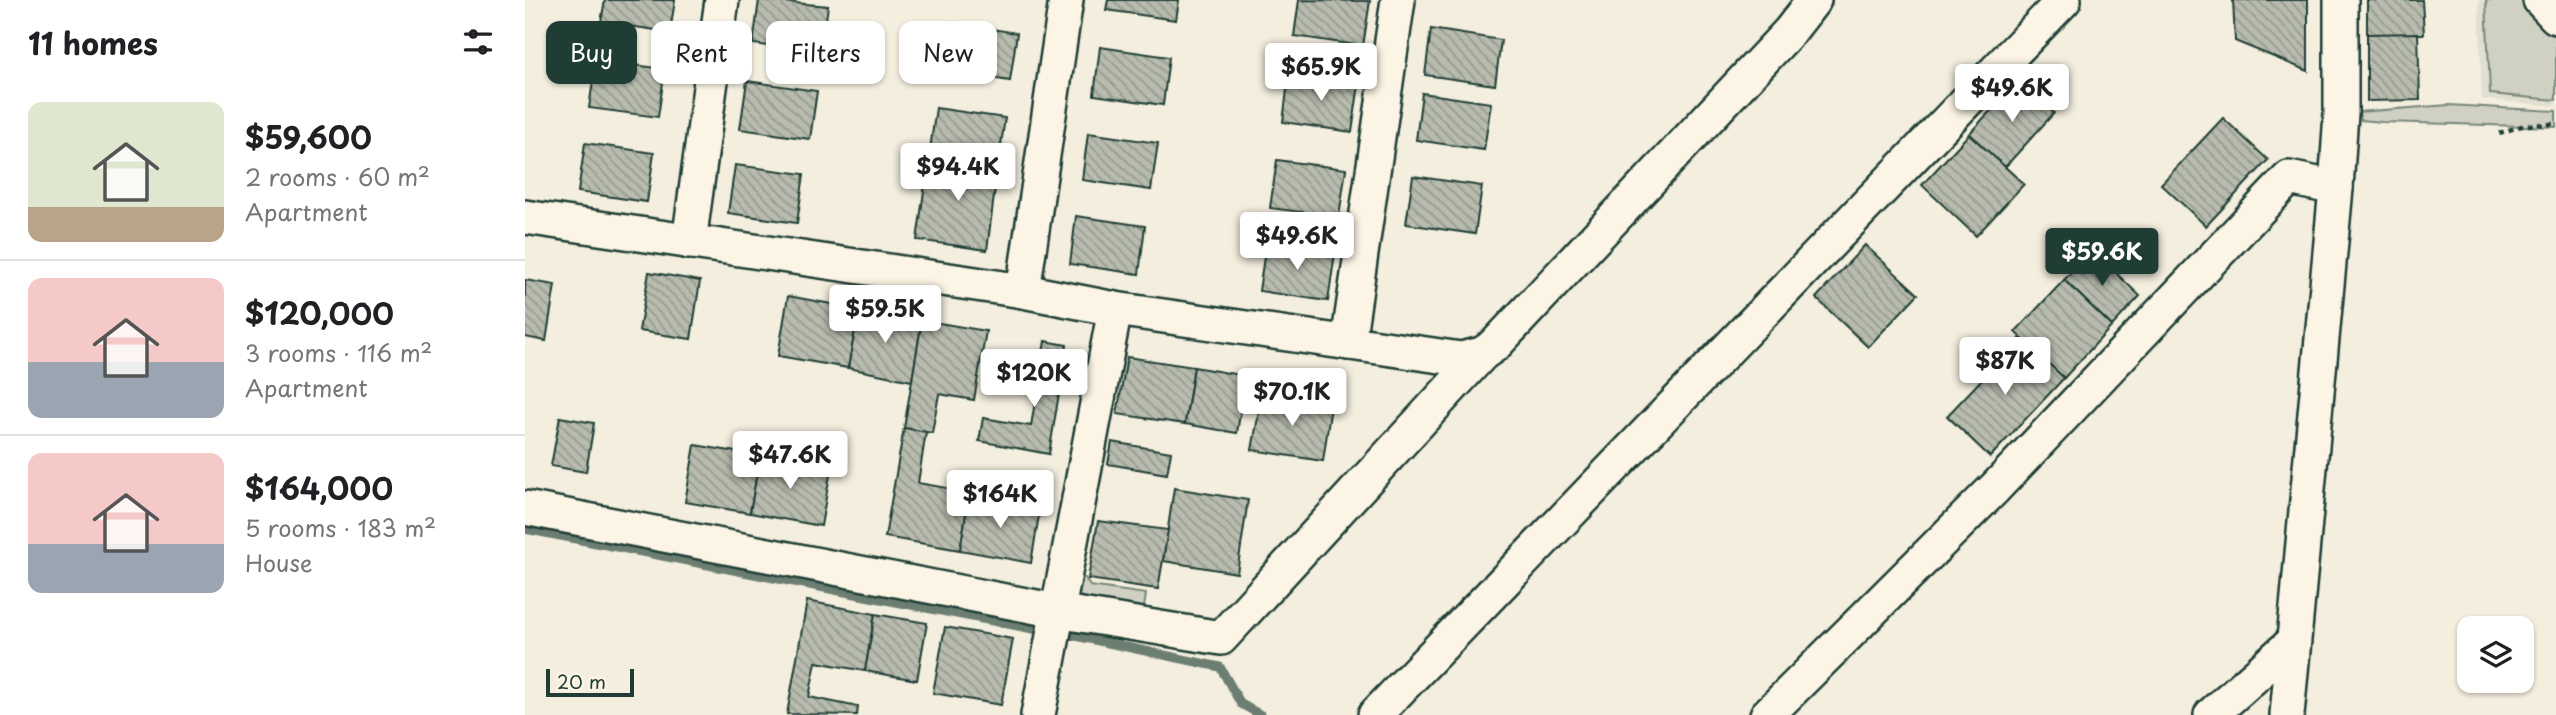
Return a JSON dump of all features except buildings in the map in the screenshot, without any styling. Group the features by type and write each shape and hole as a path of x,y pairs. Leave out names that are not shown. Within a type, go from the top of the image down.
{"street":[{"path":"689,242 722,0"},
{"path":"1024,291 1066,0"},
{"path":"1348,343 1398,0"},
{"path":"525,508 1057,611 1221,638 1482,354 1495,345 1790,31 1814,0"},
{"path":"1375,715 2064,0"},
{"path":"2287,715 2291,644 2300,592 2336,188 2341,113 2341,0"},
{"path":"2539,0 2556,17"},
{"path":"1767,715 1995,488 2289,178 2336,188"},
{"path":"525,217 1024,291 1115,309 1443,359 1482,354"},
{"path":"1038,715 1115,309"},
{"path":"2211,715 2291,644"}],"path":[{"path":"2499,133 2525,125 2556,124"}],"shaded area":[{"path":"2479,0 2556,0 2556,106 2482,99"},
{"path":"2486,0 2556,0 2556,100 2490,94"},
{"path":"2449,105 2556,111 2556,127 2382,122 2361,120 2358,112"},
{"path":"1077,576 1085,578 1090,586 1146,594 1143,614 1076,603"}],"waterway":[{"path":"525,529 1038,630"},
{"path":"1071,635 1220,667 1241,704 1261,715"}]}
